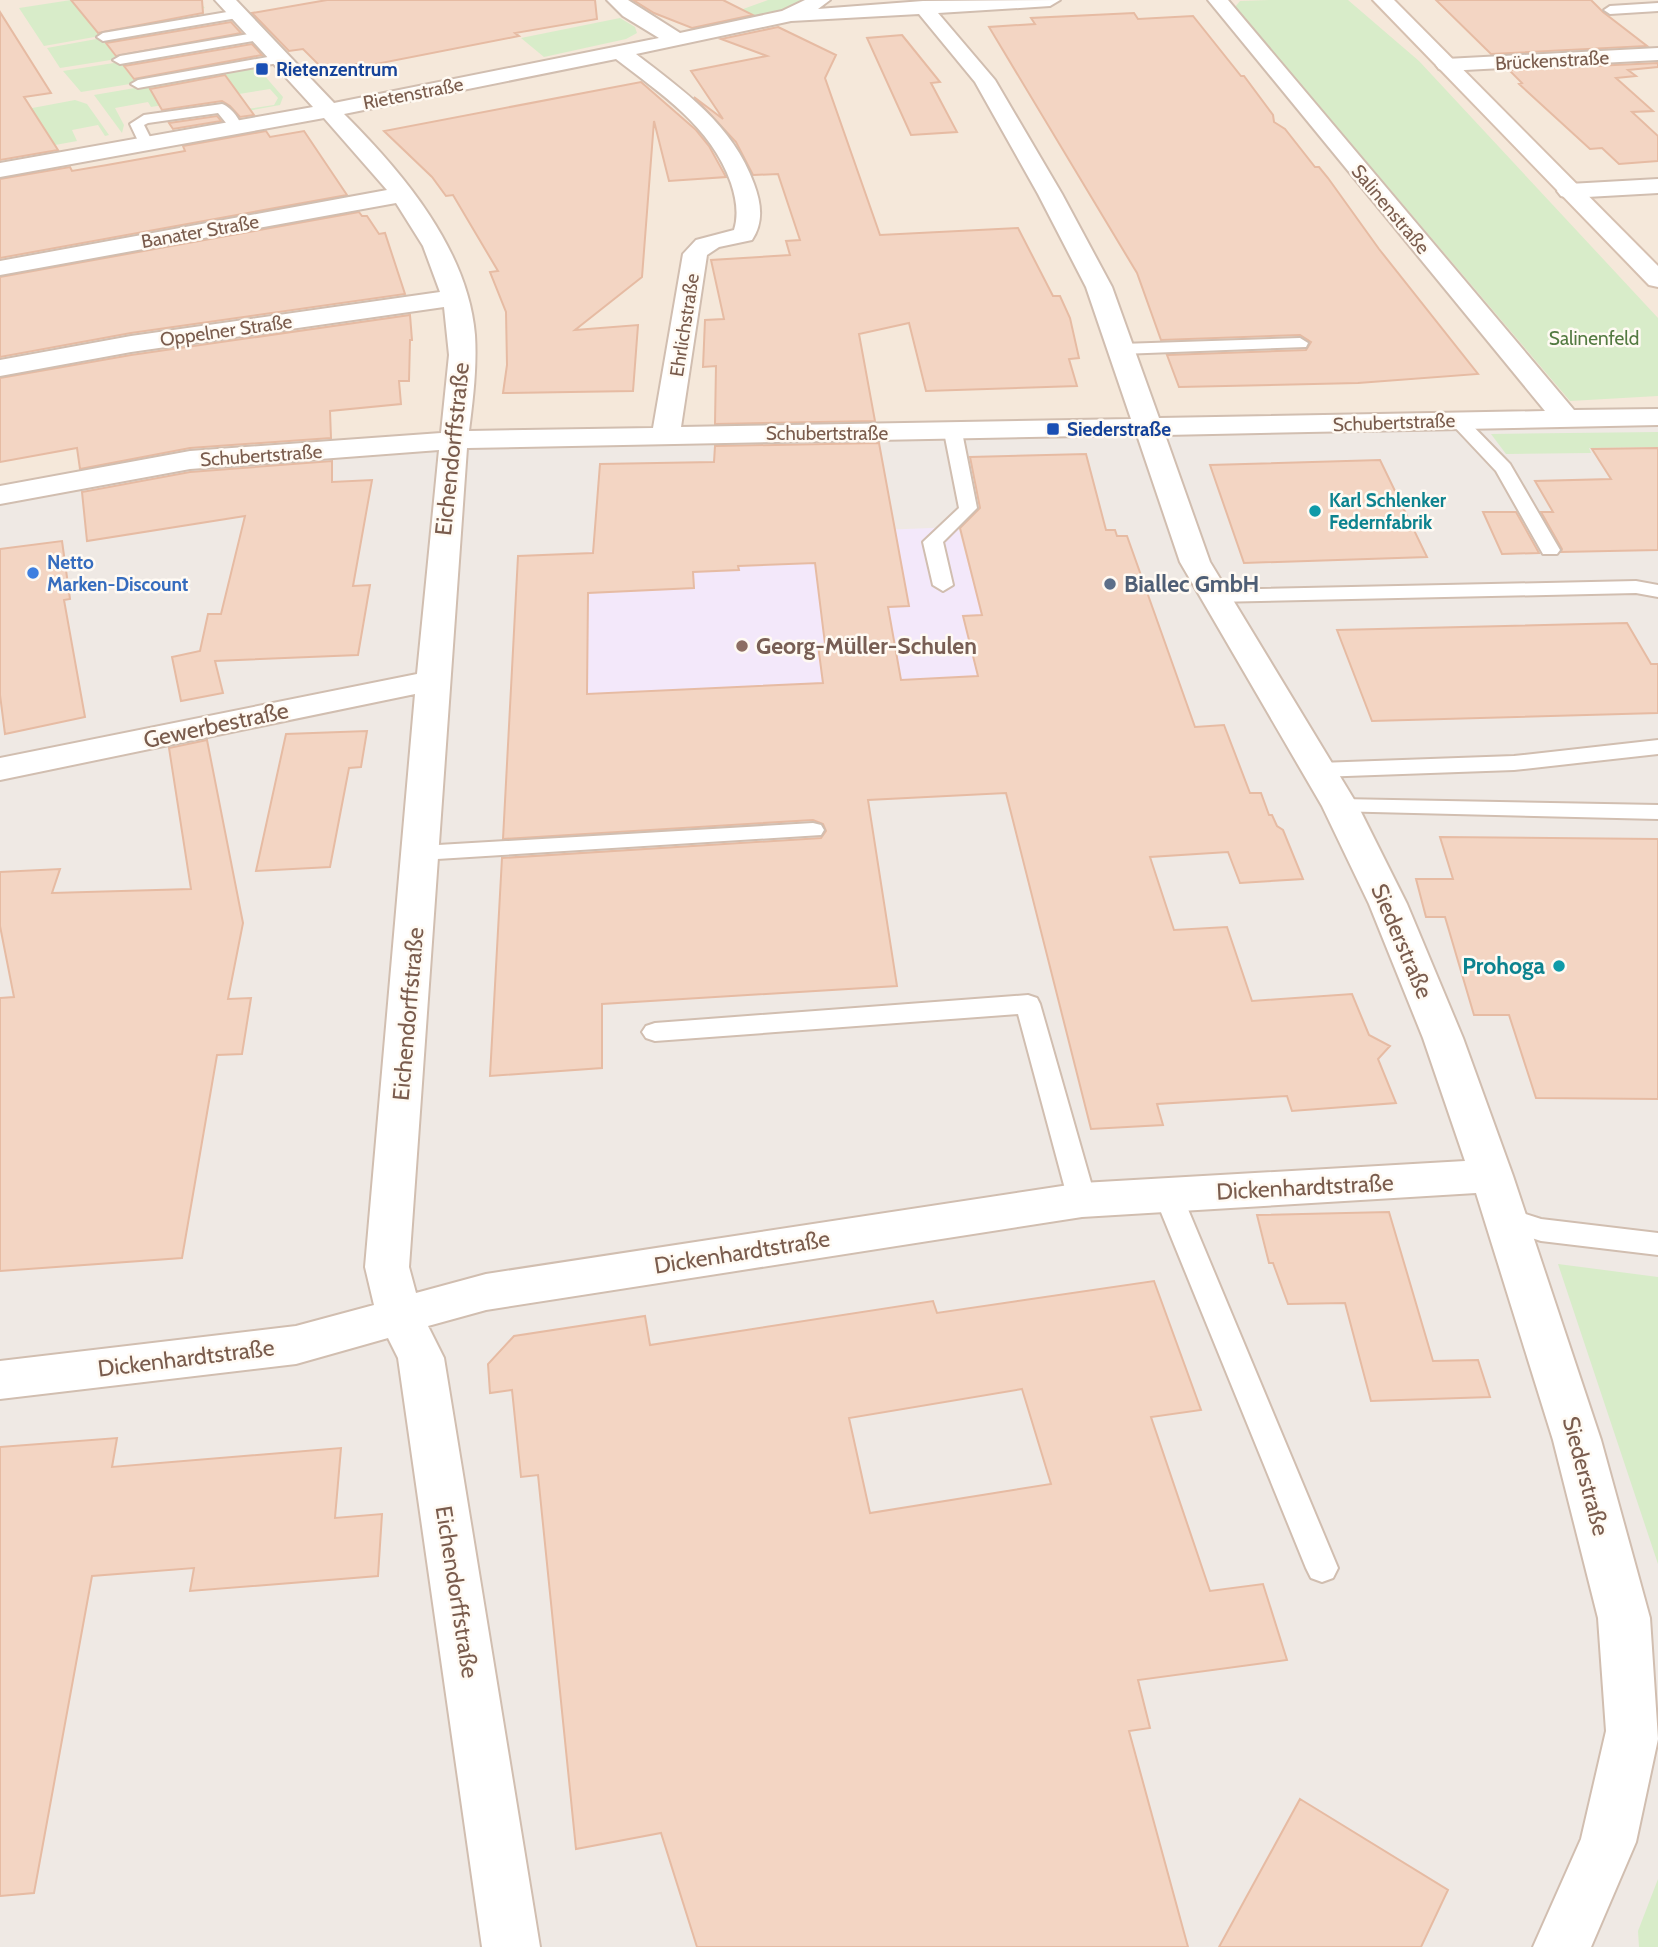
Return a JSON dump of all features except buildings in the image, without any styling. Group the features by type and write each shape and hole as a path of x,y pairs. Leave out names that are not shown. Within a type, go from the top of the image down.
{"street":[{"path":"617,0 629,12 677,40"},
{"name":"Rietenstraße","path":"0,170 330,110 620,52 788,16 820,0"},
{"path":"788,16 935,4 1049,0"},
{"name":"Salinenstraße","path":"1218,0 1565,417"},
{"path":"1383,0 1658,280"},
{"name":"Siederstraße","path":"935,4 984,80 1050,194 1099,287 1195,562 1340,806 1398,929 1443,1038 1507,1219 1577,1440 1624,1618 1633,1731 1608,1842 1562,1947"},
{"name":"Eichendorffstraße","path":"232,7 330,110 400,195 428,235 443,264 460,318 462,350 432,681 421,853 387,1266 400,1316 421,1358 511,1947"},
{"name":"Ehrlichstraße","path":"620,52 701,116 723,139 736,162 749,212 747,229 743,235 713,240 700,247 695,254 666,434"},
{"name":"Brückenstraße","path":"1446,65 1658,54"},
{"path":"1569,191 1658,186"},
{"name":"Banater Straße","path":"0,268 400,195"},
{"name":"Oppelner Straße","path":"0,368 131,344 454,298"},
{"name":"Schubertstraße","path":"0,495 190,460 454,440 1658,417"},
{"name":"Gewerbestraße","path":"0,769 432,681"},
{"name":"Dickenhardtstraße","path":"0,1380 296,1345 486,1292 1082,1200 1492,1177"}],"lane":[{"path":"103,37 232,7"},
{"path":"1610,10 1658,7"},
{"path":"120,60 260,37"},
{"path":"138,85 279,59"},
{"path":"1121,349 1300,343"},
{"path":"1458,421 1504,468 1550,550"},
{"path":"943,585 933,542 941,532 961,519 968,508 953,432"},
{"path":"1214,596 1636,587 1658,591"},
{"path":"1319,770 1514,763 1658,747"},
{"path":"1340,806 1658,811"},
{"path":"421,853 813,830"},
{"path":"655,1032 1028,1004 1082,1200"},
{"path":"1168,1195 1322,1568"},
{"path":"1507,1219 1541,1230 1658,1244"}],"shaded area":[{"path":"0,0 1658,0 1658,416 0,495"},
{"path":"1658,416 1658,1947 0,1947 0,495 190,460 454,440"},
{"name":"Georg-Müller-Schulen","path":"958,527 982,615 963,616 978,677 853,734 507,751 518,556 580,554 640,539"}],"green space":[{"path":"71,0 198,0 205,8 93,27 100,36 44,46 19,8"},
{"path":"768,0 809,0 793,9 693,27"},
{"name":"Salinenfeld","path":"1348,0 1419,61 1658,318 1658,396 1570,401 1235,7 1240,1"},
{"path":"620,18 635,27 637,33 626,39 544,57 521,38"},
{"path":"102,38 117,59 60,68 47,48"},
{"path":"120,62 136,83 81,92 63,71"},
{"path":"257,67 283,97 280,105 242,112 240,110 274,105 278,98 270,89 239,94 233,86 178,95 182,102 151,107 148,102 115,108 124,125 122,133 94,95"},
{"path":"75,100 87,104 109,135 105,136 98,125 72,130 77,141 0,155 46,131 27,109"},
{"path":"1658,432 1658,447 1589,448 1591,453 1506,454 1491,434"},
{"path":"1558,1264 1658,1277 1658,1564"},
{"path":"1658,1879 1658,1947 1639,1947 1638,1931"}],"place":[{"name":"Rietenzentrum","path":"262,69"},
{"name":"Siederstraße","path":"1053,429"},
{"name":"Karl Schlenker Federnfabrik","path":"1315,511"},
{"name":"Netto Marken-Discount","path":"33,573"},
{"name":"Biallec GmbH","path":"1110,584"},
{"name":"Georg-Müller-Schulen","path":"742,646"},
{"name":"Prohoga","path":"1559,966"}]}
